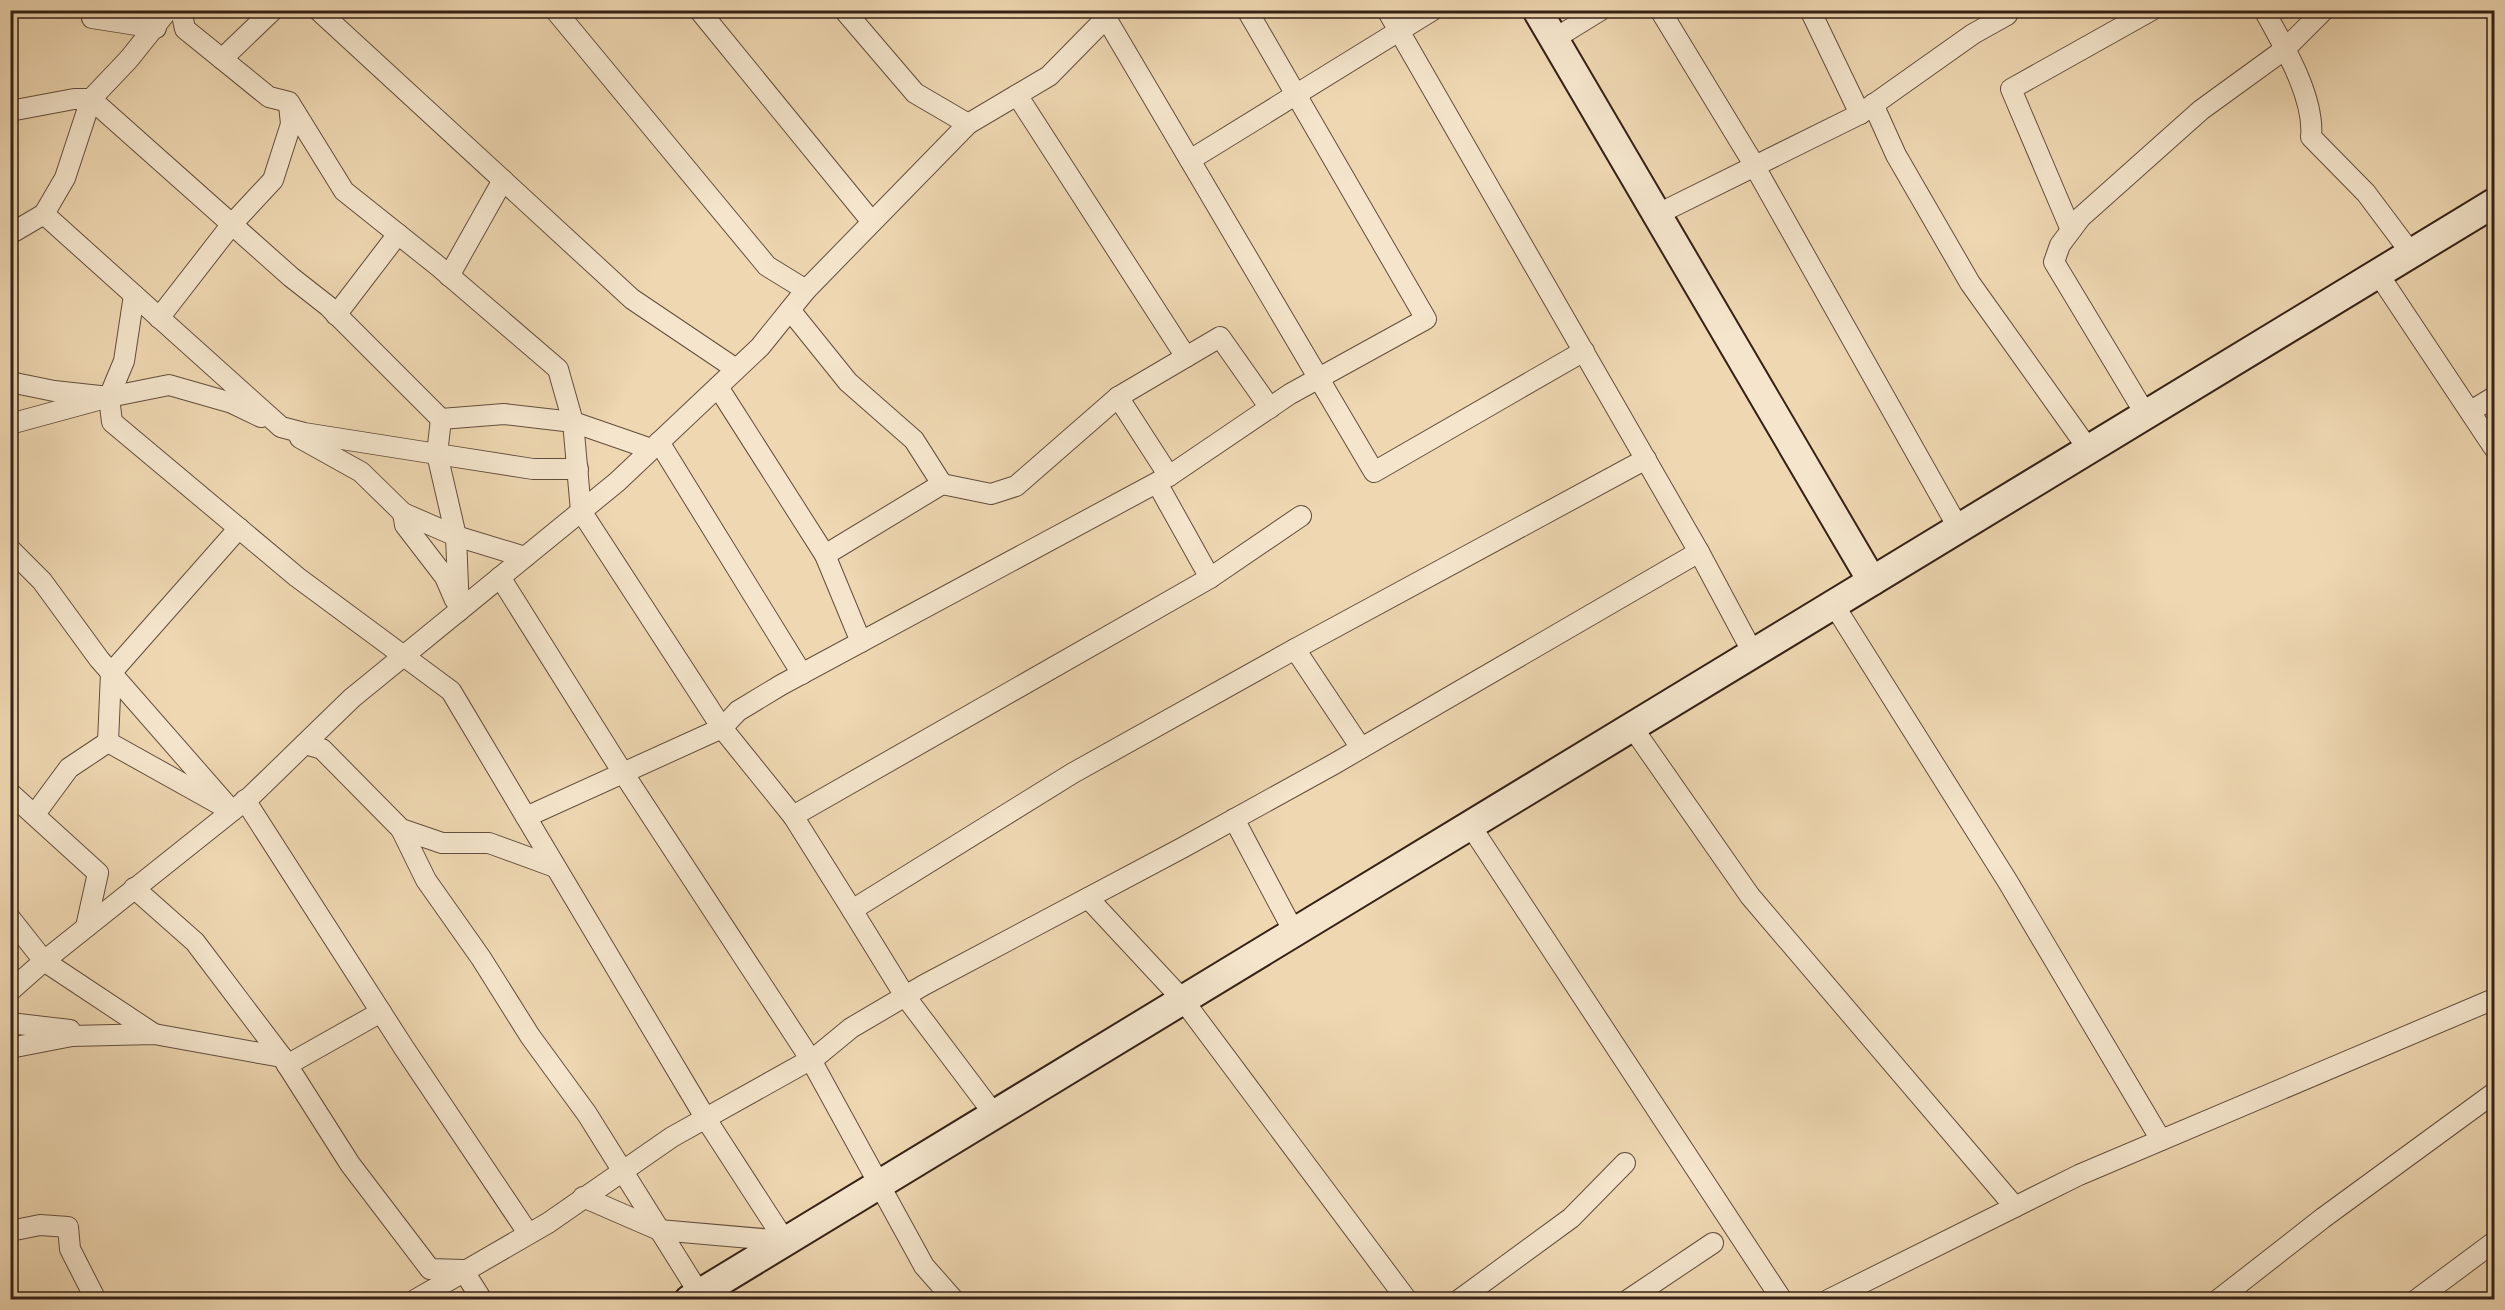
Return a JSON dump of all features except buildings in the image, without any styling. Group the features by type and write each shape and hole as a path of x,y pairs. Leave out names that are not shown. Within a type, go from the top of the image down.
{"main road":[{"path":"1537,10 1872,581"},
{"path":"694,1296 2494,203"}],"street":[{"path":"10,234 44,214 65,178 91,99 156,28 168,10"},
{"path":"181,10 185,29 269,97 289,102 344,192 449,276 558,369 573,422 581,511 722,728 793,816 905,996 994,1114"},
{"path":"222,59 273,10"},
{"path":"318,10 632,299 736,369"},
{"path":"555,10 767,266 806,290"},
{"path":"699,10 872,222"},
{"path":"844,10 915,93 968,124"},
{"path":"526,817 622,771 722,728 738,711 802,674 1163,479 1317,379 1426,320 1247,10"},
{"path":"1387,10 1699,552 1753,653"},
{"path":"1190,160 1433,10"},
{"path":"1554,39 1601,10"},
{"path":"1660,10 1753,165 1959,529"},
{"path":"1810,10 1866,109 1896,155 1971,284 2089,450"},
{"path":"2071,230 2011,89 2152,10"},
{"path":"2264,10 2285,49 2313,121 2311,137 2366,193 2411,254"},
{"path":"2146,415 2054,262 2060,245 2081,217 2201,110 2285,49 2324,10"},
{"path":"1658,214 1866,109 1973,34 2007,15"},
{"path":"92,18 156,28"},
{"path":"10,991 44,960 238,806 352,698 581,511 655,446 760,347 806,290 968,124 1049,76 1106,18 1317,379 1374,472 1584,351"},
{"path":"1017,95 1186,357"},
{"path":"10,111 74,99 91,99 336,315 441,419 504,414 573,422 655,446 802,674"},
{"path":"159,318 232,224 273,180 291,124 289,102"},
{"path":"449,276 503,180"},
{"path":"44,214 281,427 304,433 533,469 578,470"},
{"path":"336,315 398,234"},
{"path":"2378,272 2494,448"},
{"path":"134,295 124,361 109,396 112,422 297,577 402,657 451,691 706,1119 785,1241"},
{"path":"790,310 848,382 914,440 942,484"},
{"path":"825,555 942,484 990,494 1016,486 1118,397 1220,337 1270,408"},
{"path":"10,382 54,391 109,396"},
{"path":"10,424 109,396 169,385 232,403 281,427 361,471 403,513 456,536 525,557"},
{"path":"718,387 825,555 861,642"},
{"path":"1118,397 1163,479 1210,578"},
{"path":"2471,411 2494,397"},
{"path":"441,419 437,454 456,536 459,611"},
{"path":"852,910 1073,773 1295,649 1646,459"},
{"path":"403,513 405,525 445,578 459,611"},
{"path":"793,816 1210,578 1301,516"},
{"path":"108,742 111,673 239,528"},
{"path":"10,549 42,581 111,673 238,806 381,1012 528,1233"},
{"path":"414,1299 528,1233 622,1169 811,1060 851,1028 905,996 1361,748 1699,552"},
{"path":"500,577 622,771 811,1060 924,1266 954,1299"},
{"path":"1834,605 2008,882 2161,1140"},
{"path":"1295,649 1361,748"},
{"path":"1632,727 1750,896 2014,1207"},
{"path":"108,742 238,806"},
{"path":"35,814 69,768 108,742"},
{"path":"305,744 322,749 401,829 426,880 622,1169 659,1230 694,1296"},
{"path":"10,793 98,873 86,927"},
{"path":"1234,819 1294,932"},
{"path":"1470,825 1782,1299"},
{"path":"401,829 442,843 489,843 555,867"},
{"path":"134,888 195,942 285,1061 350,1164 430,1269 463,1270"},
{"path":"1088,898 1183,999 1407,1299"},
{"path":"10,918 44,960 154,1034"},
{"path":"1828,1299 2079,1174 2494,999"},
{"path":"10,1048 72,1036 154,1034 285,1061 381,1012"},
{"path":"10,1023 112,1035"},
{"path":"2218,1299 2322,1218 2494,1093"},
{"path":"1459,1299 1571,1218 1625,1163"},
{"path":"583,1197 659,1230 785,1241"},
{"path":"10,1231 40,1225 68,1227 70,1249 96,1299"},
{"path":"2416,1299 2494,1242"},
{"path":"1628,1299 1713,1243"},
{"path":"463,1270 482,1299"}]}
